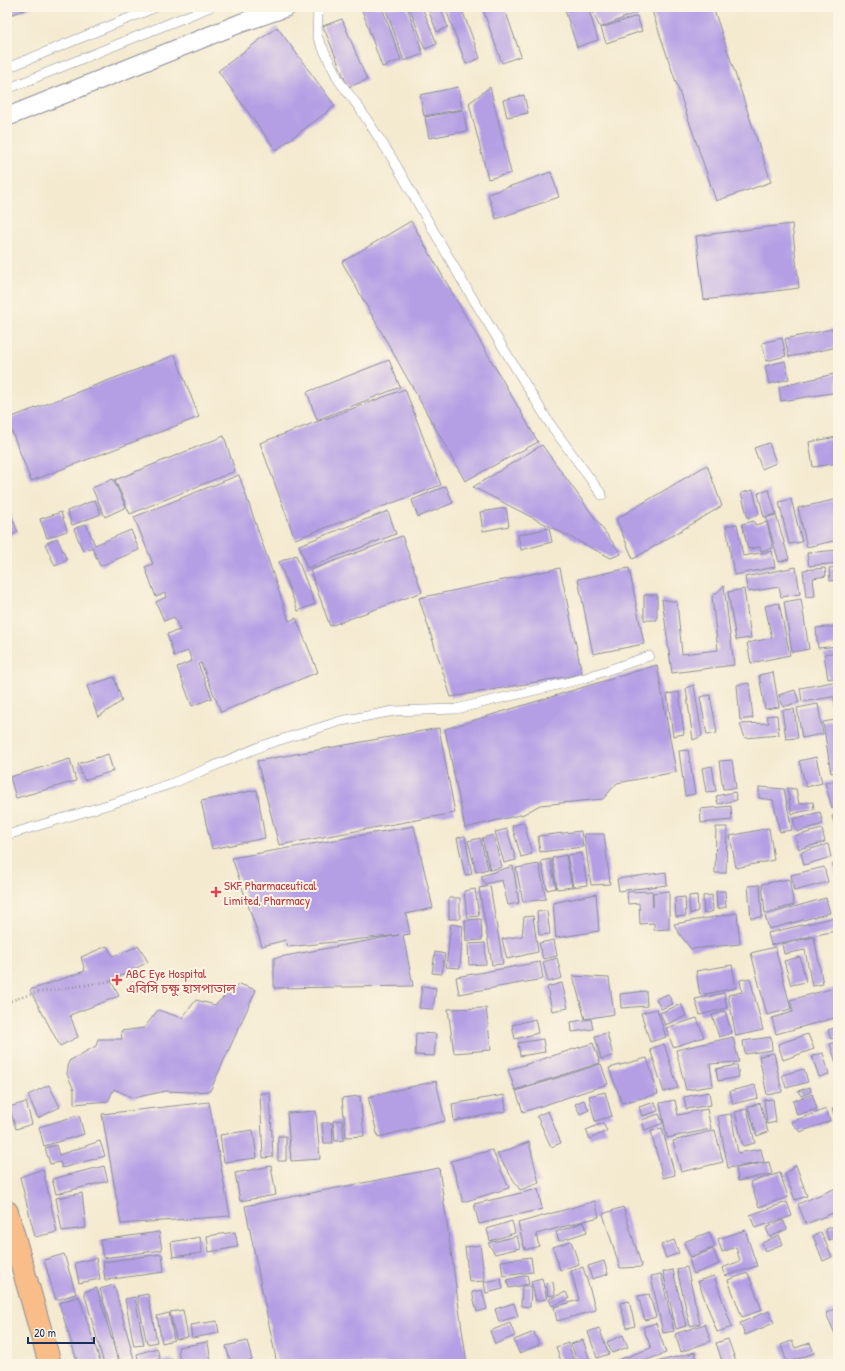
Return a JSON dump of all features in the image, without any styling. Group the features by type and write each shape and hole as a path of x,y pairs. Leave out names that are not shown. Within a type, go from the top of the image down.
{"highway":[{"path":"7,1212 50,1364"}],"street":[{"path":"7,117 241,23 287,7"}],"lane":[{"path":"7,68 156,7"},
{"path":"7,89 210,7"},
{"path":"318,7 317,36 339,81 358,106 392,158 464,284 550,424 602,495"},
{"path":"7,835 117,802 173,782 264,745 340,721 394,711 456,709 582,679 649,656"}],"path":[{"path":"7,1002 35,993 117,980"}],"building":[{"path":"7,7 33,7 10,15"},
{"path":"361,7 382,7 401,60 382,67"},
{"path":"385,7 407,7 423,54 404,61"},
{"path":"409,7 422,7 437,44 425,49"},
{"path":"427,7 440,7 448,27 437,32"},
{"path":"445,7 461,7 480,58 466,64"},
{"path":"482,7 504,7 521,56 502,63"},
{"path":"564,7 588,7 598,40 577,47"},
{"path":"591,7 649,7 600,28"},
{"path":"713,7 771,182 716,201 651,8"},
{"path":"637,16 642,31 606,43 601,28"},
{"path":"342,19 367,80 348,87 323,26"},
{"path":"277,27 335,106 276,150 218,71"},
{"path":"458,87 462,109 424,116 420,95"},
{"path":"490,87 511,173 488,179 469,103"},
{"path":"524,95 528,113 507,117 503,100"},
{"path":"463,110 467,131 429,138 425,117"},
{"path":"551,172 559,197 496,219 488,194"},
{"path":"411,221 538,442 465,481 342,262"},
{"path":"792,224 799,288 704,300 696,236"},
{"path":"837,328 838,347 789,357 785,339"},
{"path":"782,338 786,356 766,361 762,343"},
{"path":"175,355 199,417 31,481 7,419"},
{"path":"389,360 400,387 317,420 307,392"},
{"path":"785,361 789,379 769,384 765,366"},
{"path":"838,373 838,392 781,401 779,387"},
{"path":"405,389 441,485 295,539 260,443"},
{"path":"224,436 235,471 130,514 115,480"},
{"path":"837,437 838,463 813,467 809,442"},
{"path":"769,443 776,463 762,469 754,448"},
{"path":"542,445 621,554 611,558 473,487"},
{"path":"707,465 722,506 633,559 616,519"},
{"path":"239,475 289,621 296,618 318,672 221,712 201,663 198,664 212,698 192,706 177,667 192,661 188,651 174,656 167,634 180,630 174,617 164,621 156,602 166,597 165,593 156,597 145,567 153,564 134,517"},
{"path":"113,479 126,507 105,517 92,488"},
{"path":"446,486 453,503 418,517 412,500"},
{"path":"753,490 759,514 748,518 741,493"},
{"path":"769,490 776,514 764,517 758,493"},
{"path":"791,499 802,542 789,544 779,502"},
{"path":"838,499 838,540 807,547 798,508"},
{"path":"95,500 101,514 72,525 67,511"},
{"path":"506,508 509,526 483,531 480,512"},
{"path":"9,510 18,532 7,537 7,511"},
{"path":"388,511 396,534 307,568 299,545"},
{"path":"61,512 67,531 47,538 40,519"},
{"path":"776,515 789,559 779,562 766,518"},
{"path":"754,521 755,525 767,522 773,548 761,551 760,547 748,549 742,524"},
{"path":"86,524 95,545 131,530 139,550 100,566 92,547 83,551 74,529"},
{"path":"737,524 743,556 772,551 775,567 734,575 726,526"},
{"path":"549,528 552,542 521,550 518,535"},
{"path":"402,536 422,592 330,626 310,570"},
{"path":"57,538 67,560 55,566 45,544"},
{"path":"838,550 838,563 809,566 807,553"},
{"path":"296,555 315,604 298,611 279,562"},
{"path":"796,567 800,594 781,597 779,587 748,592 745,577"},
{"path":"838,567 838,580 830,581 829,568"},
{"path":"560,568 582,674 451,697 419,598"},
{"path":"629,568 644,644 593,654 578,579"},
{"path":"825,568 826,576 813,578 815,596 806,597 803,570"},
{"path":"724,586 734,665 672,673 662,599 677,602 682,654 718,650 712,597"},
{"path":"744,589 751,638 736,640 728,592"},
{"path":"644,595 657,595 657,620 644,620"},
{"path":"801,599 809,649 792,652 784,602"},
{"path":"779,603 790,655 751,663 747,643 772,638 765,606"},
{"path":"838,626 838,646 818,648 816,628"},
{"path":"838,652 838,677 828,679 824,654"},
{"path":"657,665 676,772 617,783 603,799 540,805 524,814 465,828 445,729"},
{"path":"773,672 779,707 765,709 759,675"},
{"path":"114,677 122,701 98,717 87,686"},
{"path":"838,681 838,696 802,702 800,688"},
{"path":"749,683 753,718 740,720 737,685"},
{"path":"694,685 702,736 693,740 686,688"},
{"path":"795,690 799,702 783,707 779,695"},
{"path":"679,692 684,734 673,736 667,694"},
{"path":"710,695 717,733 707,735 700,697"},
{"path":"834,699 838,699 838,711 836,711"},
{"path":"818,704 823,734 802,738 797,708"},
{"path":"794,709 798,738 786,739 782,710"},
{"path":"777,715 779,735 745,738 740,724 769,723 766,716"},
{"path":"835,720 838,741 838,772 831,773 823,722"},
{"path":"439,728 455,813 279,845 257,761"},
{"path":"688,750 695,794 685,796 679,751"},
{"path":"108,754 113,771 84,780 78,764"},
{"path":"816,757 822,783 806,787 799,761"},
{"path":"70,759 76,781 16,798 10,777"},
{"path":"732,760 736,788 723,789 719,761"},
{"path":"712,766 716,791 706,792 702,768"},
{"path":"836,780 838,785 838,807 832,808 825,783"},
{"path":"759,787 784,789 792,830 780,832 773,800 759,798"},
{"path":"787,788 796,789 799,804 813,802 814,809 792,814"},
{"path":"257,790 265,838 212,849 201,801"},
{"path":"735,792 737,800 718,804 716,796"},
{"path":"731,806 732,820 701,823 700,809"},
{"path":"820,812 823,824 797,832 793,819"},
{"path":"838,814 838,837 832,816"},
{"path":"524,822 532,854 521,857 512,826"},
{"path":"414,826 433,908 406,914 410,934 403,935 413,986 274,988 274,958 399,935 288,947 286,940 262,946 232,858"},
{"path":"716,827 727,827 726,873 715,873"},
{"path":"769,828 774,860 736,868 730,836"},
{"path":"507,829 516,860 504,863 495,832"},
{"path":"822,829 825,842 799,849 795,836"},
{"path":"581,831 583,847 540,852 538,836"},
{"path":"584,834 604,834 610,884 591,885"},
{"path":"493,835 502,867 490,870 482,838"},
{"path":"465,836 472,874 465,875 457,838"},
{"path":"480,838 488,869 476,872 468,841"},
{"path":"828,844 831,857 804,865 801,852"},
{"path":"582,853 587,885 573,887 567,855"},
{"path":"566,855 572,887 557,889 552,858"},
{"path":"550,859 556,888 547,890 541,861"},
{"path":"838,863 838,878 836,879 833,864"},
{"path":"539,864 546,899 523,902 516,868"},
{"path":"513,866 519,903 508,905 502,880 485,884 481,876"},
{"path":"824,867 828,882 794,891 791,875"},
{"path":"666,872 667,885 619,891 617,879"},
{"path":"789,879 794,905 765,913 762,884"},
{"path":"760,885 762,917 751,918 748,886"},
{"path":"490,886 503,964 492,965 479,888"},
{"path":"475,889 479,916 467,917 464,891"},
{"path":"652,891 653,907 653,893 669,891 669,929 654,930 654,923 640,924 639,903 628,904 627,892"},
{"path":"716,891 725,891 726,907 717,909"},
{"path":"596,894 599,931 556,938 553,903"},
{"path":"697,895 698,911 690,914 689,896"},
{"path":"712,895 713,911 704,914 703,896"},
{"path":"685,897 686,916 676,917 675,898"},
{"path":"449,898 460,898 460,919 449,919"},
{"path":"826,898 830,913 769,929 765,915"},
{"path":"547,911 550,934 539,935 537,912"},
{"path":"737,913 740,944 691,949 674,924"},
{"path":"533,916 538,952 507,959 502,939 522,936 524,917"},
{"path":"832,918 835,931 771,945 768,933"},
{"path":"481,919 482,940 466,941 465,920"},
{"path":"451,924 463,926 460,968 446,967"},
{"path":"814,937 823,984 812,986 805,950 784,954 782,944"},
{"path":"554,940 557,956 543,959 539,943"},
{"path":"485,943 486,964 469,965 468,944"},
{"path":"107,946 113,956 139,946 148,962 111,981 119,996 70,1015 78,1037 60,1046 30,990 85,971 81,957"},
{"path":"775,947 791,1009 767,1015 751,953"},
{"path":"435,952 445,954 442,974 432,973"},
{"path":"800,957 806,982 791,985 784,961"},
{"path":"557,958 562,978 548,982 543,962"},
{"path":"540,962 543,979 459,994 456,977"},
{"path":"732,965 736,988 700,995 696,971"},
{"path":"573,976 609,978 614,1014 585,1019"},
{"path":"750,978 763,1030 736,1036 728,995 742,992 740,980"},
{"path":"562,983 568,1008 552,1011 547,987"},
{"path":"239,984 256,990 210,1091 166,1091 133,1098 114,1089 108,1101 74,1104 74,1090 67,1074 69,1061 96,1046 98,1039 122,1039 121,1031 144,1028 158,1010 182,1018 196,1000 215,1005"},
{"path":"422,986 436,988 433,1009 419,1008"},
{"path":"838,987 838,1017 776,1034 772,1018 793,1012 790,1000"},
{"path":"646,991 647,1006 621,1008 620,994"},
{"path":"724,993 727,1008 700,1015 695,999"},
{"path":"668,994 673,1004 661,1009 656,999"},
{"path":"681,1004 686,1016 665,1025 660,1013"},
{"path":"486,1008 491,1050 454,1053 448,1009"},
{"path":"657,1009 666,1037 650,1042 641,1013"},
{"path":"725,1011 732,1033 719,1037 712,1015"},
{"path":"697,1018 704,1037 673,1047 666,1028"},
{"path":"535,1019 538,1033 515,1039 512,1025"},
{"path":"591,1019 593,1029 572,1032 571,1022"},
{"path":"838,1027 838,1037 831,1039 828,1030"},
{"path":"416,1033 436,1034 434,1056 415,1055"},
{"path":"607,1033 613,1056 601,1059 595,1036"},
{"path":"808,1034 814,1049 783,1060 778,1044"},
{"path":"733,1037 739,1062 710,1064 713,1086 686,1090 676,1050"},
{"path":"771,1037 772,1050 745,1054 743,1041"},
{"path":"543,1039 545,1052 520,1056 518,1043"},
{"path":"838,1041 838,1062 836,1063 830,1044"},
{"path":"593,1043 600,1063 515,1090 508,1070"},
{"path":"664,1044 678,1088 664,1092 650,1049"},
{"path":"774,1053 782,1092 767,1095 759,1056"},
{"path":"823,1053 829,1074 819,1077 812,1056"},
{"path":"647,1058 658,1094 622,1103 609,1068"},
{"path":"601,1064 608,1084 523,1112 516,1091"},
{"path":"737,1065 739,1077 718,1081 716,1069"},
{"path":"804,1069 808,1082 786,1088 782,1075"},
{"path":"436,1081 445,1121 378,1137 368,1097"},
{"path":"49,1085 60,1107 38,1118 28,1095"},
{"path":"755,1085 758,1098 733,1104 730,1091"},
{"path":"810,1087 811,1092 801,1096 798,1091"},
{"path":"605,1092 612,1116 595,1121 589,1096"},
{"path":"709,1092 711,1105 686,1109 684,1097"},
{"path":"260,1093 270,1093 273,1157 263,1158"},
{"path":"812,1094 817,1109 797,1115 793,1101"},
{"path":"504,1095 506,1111 454,1121 452,1104"},
{"path":"360,1096 364,1136 346,1137 342,1098"},
{"path":"773,1099 776,1122 767,1124 764,1100"},
{"path":"584,1100 589,1110 580,1114 575,1104"},
{"path":"675,1100 678,1115 707,1109 711,1129 667,1138 660,1103"},
{"path":"26,1102 32,1124 16,1129 9,1107"},
{"path":"209,1102 230,1216 121,1224 102,1114"},
{"path":"655,1102 658,1111 642,1116 639,1107"},
{"path":"760,1103 768,1132 757,1136 748,1107"},
{"path":"838,1106 838,1116 835,1117 832,1109"},
{"path":"747,1109 755,1143 743,1146 735,1112"},
{"path":"826,1109 830,1121 800,1132 791,1122"},
{"path":"316,1111 320,1159 291,1161 287,1113"},
{"path":"548,1111 561,1143 551,1147 537,1116"},
{"path":"659,1114 663,1123 645,1130 642,1120"},
{"path":"731,1114 738,1153 761,1149 764,1162 728,1168 718,1116"},
{"path":"79,1115 84,1134 44,1146 39,1127"},
{"path":"342,1120 344,1140 335,1141 333,1121"},
{"path":"322,1123 332,1123 333,1143 324,1143"},
{"path":"603,1123 607,1131 590,1139 586,1130"},
{"path":"662,1128 675,1175 663,1178 651,1131"},
{"path":"253,1130 257,1158 224,1162 220,1135"},
{"path":"715,1130 723,1162 681,1172 673,1141"},
{"path":"278,1136 286,1136 286,1161 278,1161"},
{"path":"100,1141 105,1156 62,1168 60,1162 50,1164 45,1148 56,1145 59,1155"},
{"path":"529,1142 539,1183 520,1190 497,1154"},
{"path":"492,1150 509,1188 463,1202 451,1161"},
{"path":"769,1162 772,1174 738,1181 736,1168"},
{"path":"796,1165 807,1196 795,1200 785,1174"},
{"path":"104,1166 108,1181 56,1194 52,1179"},
{"path":"271,1166 276,1195 240,1201 235,1173"},
{"path":"439,1168 467,1364 277,1364 245,1206"},
{"path":"43,1169 57,1232 35,1237 20,1177"},
{"path":"780,1173 788,1197 759,1207 750,1182"},
{"path":"836,1188 838,1192 838,1211 806,1224 798,1204"},
{"path":"538,1189 542,1209 479,1224 474,1204"},
{"path":"82,1193 86,1228 62,1231 56,1198"},
{"path":"595,1201 599,1217 536,1234 539,1246 525,1250 518,1223"},
{"path":"787,1202 792,1216 755,1228 750,1215"},
{"path":"623,1207 642,1267 620,1268 603,1214"},
{"path":"783,1220 787,1229 770,1237 766,1228"},
{"path":"512,1221 515,1233 490,1241 487,1229"},
{"path":"584,1222 587,1232 559,1241 556,1232"},
{"path":"838,1225 838,1237 829,1240 825,1229"},
{"path":"745,1230 757,1266 725,1276 722,1268 740,1261 736,1247 722,1252 718,1239"},
{"path":"159,1232 162,1250 103,1258 100,1240"},
{"path":"235,1232 238,1247 209,1252 207,1236"},
{"path":"709,1232 715,1247 690,1257 684,1242"},
{"path":"821,1232 832,1257 823,1261 813,1236"},
{"path":"779,1235 783,1244 765,1251 762,1243"},
{"path":"517,1236 520,1248 495,1254 488,1243"},
{"path":"200,1237 202,1253 173,1257 171,1242"},
{"path":"674,1240 679,1253 666,1258 661,1245"},
{"path":"571,1241 579,1264 560,1270 553,1247"},
{"path":"480,1245 485,1281 469,1282 465,1247"},
{"path":"713,1249 719,1264 694,1274 689,1259"},
{"path":"64,1254 76,1294 56,1300 44,1260"},
{"path":"162,1254 164,1272 105,1280 103,1262"},
{"path":"531,1257 533,1272 503,1276 501,1261"},
{"path":"96,1258 100,1279 79,1283 75,1263"},
{"path":"604,1261 608,1274 592,1279 588,1266"},
{"path":"583,1267 596,1310 557,1321 554,1307 579,1300 571,1271"},
{"path":"687,1267 700,1324 690,1326 677,1269"},
{"path":"673,1270 686,1326 676,1329 663,1272"},
{"path":"748,1273 762,1310 742,1317 728,1280"},
{"path":"661,1274 674,1331 663,1333 651,1276"},
{"path":"527,1275 529,1284 509,1288 507,1280"},
{"path":"714,1276 732,1327 717,1332 698,1281"},
{"path":"542,1278 547,1299 536,1301 531,1281"},
{"path":"501,1279 503,1289 486,1293 484,1282"},
{"path":"553,1282 555,1295 548,1296 546,1283"},
{"path":"114,1285 134,1359 120,1362 100,1289"},
{"path":"522,1286 531,1286 530,1307 521,1306"},
{"path":"97,1288 118,1361 109,1364 104,1364 84,1292"},
{"path":"482,1290 487,1309 477,1312 472,1292"},
{"path":"566,1292 569,1299 552,1306 549,1299"},
{"path":"148,1294 157,1342 147,1344 137,1296"},
{"path":"649,1294 656,1317 645,1320 638,1296"},
{"path":"79,1296 101,1364 78,1364 59,1303"},
{"path":"135,1297 144,1345 134,1346 125,1299"},
{"path":"629,1301 635,1326 627,1328 620,1303"},
{"path":"514,1303 518,1316 499,1322 495,1309"},
{"path":"838,1308 838,1341 826,1313"},
{"path":"183,1310 188,1337 176,1339 170,1312"},
{"path":"769,1311 774,1323 745,1335 740,1323"},
{"path":"169,1313 174,1340 162,1343 157,1316"},
{"path":"217,1321 219,1333 192,1338 190,1325"},
{"path":"510,1323 515,1336 495,1344 490,1331"},
{"path":"656,1323 666,1353 635,1364 616,1364 615,1361 651,1348 643,1327"},
{"path":"705,1324 711,1341 681,1352 675,1334"},
{"path":"599,1328 609,1354 597,1358 588,1332"},
{"path":"534,1332 539,1345 519,1353 514,1340"},
{"path":"623,1335 628,1347 612,1353 607,1342"},
{"path":"728,1339 736,1362 723,1364 716,1343"},
{"path":"583,1340 591,1364 578,1364 571,1344"},
{"path":"247,1341 252,1360 240,1364 231,1364 226,1346"},
{"path":"792,1341 795,1348 810,1343 814,1353 787,1363 781,1345"},
{"path":"208,1342 211,1363 180,1364 178,1347"},
{"path":"568,1343 575,1364 562,1364 556,1347"},
{"path":"157,1348 160,1359 139,1364 137,1354"},
{"path":"695,1352 697,1361 683,1364 649,1364"},
{"path":"172,1359 173,1364 151,1364 151,1363"}],"place":[{"name":"SKF Pharmaceutical Limited, Pharmacy","path":"216,892"},
{"name":"ABC Eye Hospital এবিসি চক্ষু হাসপাতাল","path":"117,980"}]}
